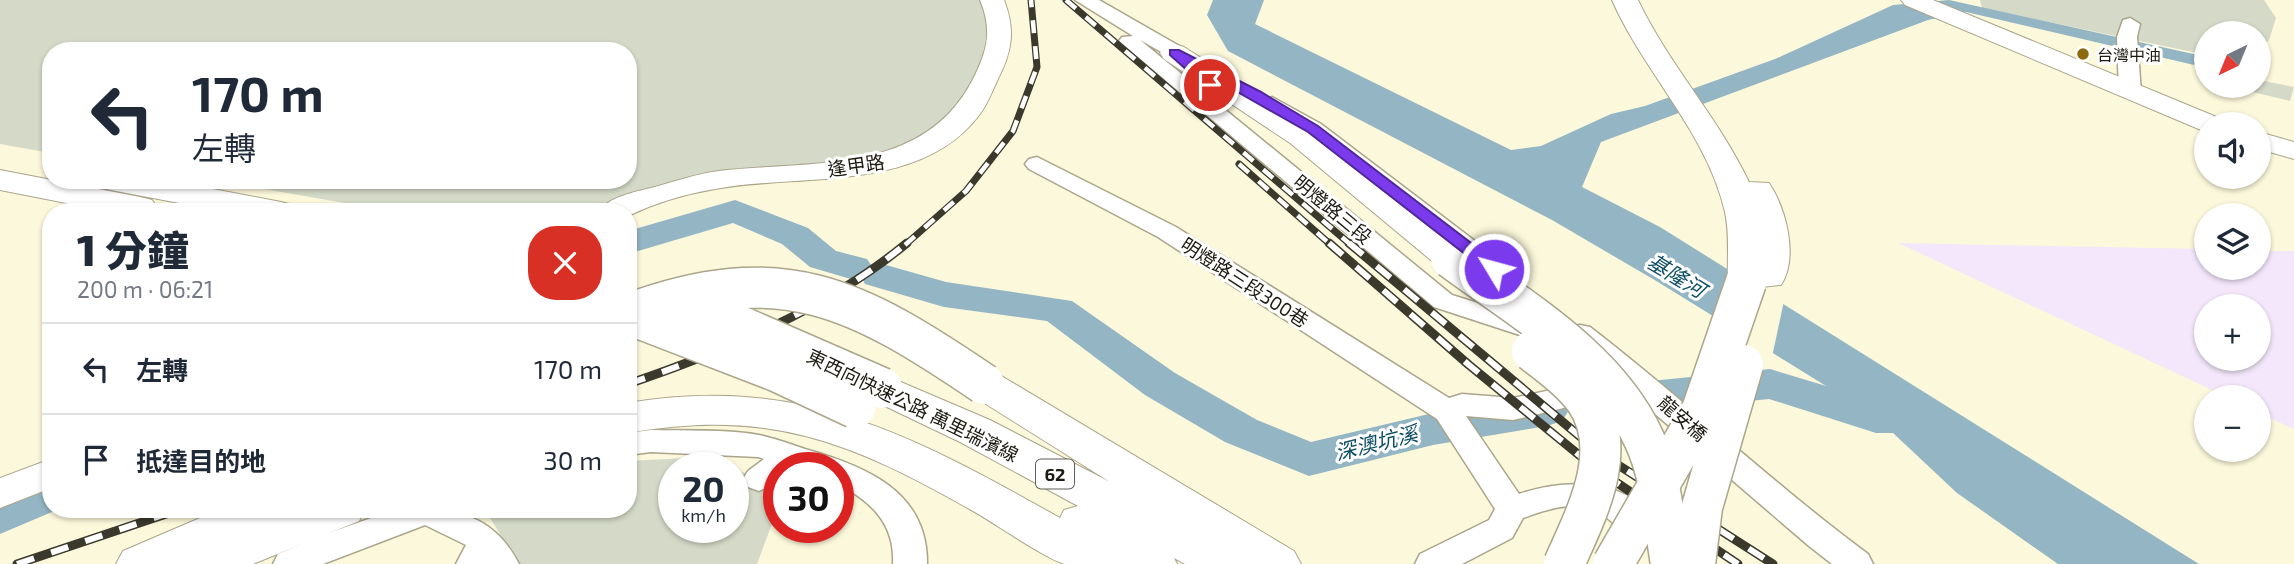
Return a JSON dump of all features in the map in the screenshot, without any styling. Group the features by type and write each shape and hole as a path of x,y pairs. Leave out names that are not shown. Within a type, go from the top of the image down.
{"highway":[{"path":"1625,0 1735,148 1761,198 1769,222 1771,248 1768,277 1702,507 1695,564"},
{"path":"1613,564 1702,411 1746,282 1742,212 1733,183 1657,43 1643,0"},
{"path":"1174,53 1283,148 1439,262 1569,349 1616,393 1634,419 1653,465 1671,564"},
{"path":"0,160 42,167"},
{"path":"0,180 42,188"},
{"path":"47,189 121,203"},
{"path":"159,189 233,203"},
{"path":"1439,262 1564,377 1586,401 1601,432 1600,466 1591,499 1564,564"},
{"path":"637,310 657,302 726,289 770,289 819,295 862,309 886,321 1278,564"},
{"name":"東西向快速公路 萬里瑞濱線","path":"637,291 728,321 849,422 975,432 1226,564"},
{"name":"東西向快速公路 萬里瑞濱線","path":"637,317 776,371 849,422 960,457 1154,564"},
{"path":"637,417 718,411 759,412 849,422 1104,564"},
{"path":"139,564 246,518"},
{"path":"203,564 320,518"}],"main road":[{"name":"逢甲路","path":"632,203 715,180 878,165 914,152 945,132 969,111 995,60 1001,22 992,0"},
{"path":"1913,0 2194,118"},
{"path":"2271,144 2294,151"},
{"path":"0,493 42,477"}],"street":[{"name":"明燈路三段","path":"1084,0 1174,53 1257,95 1313,129 1641,381"},
{"name":"明燈路三段","path":"1084,0 1443,301 1505,320 1614,360"},
{"path":"2128,38 2130,93"},
{"name":"明燈路三段300巷","path":"1037,164 1167,232 1454,423"},
{"path":"1505,320 1528,324 1535,320 1535,300"},
{"path":"1511,509 1454,423 1462,405 1513,409 1641,381"},
{"name":"龍安橋","path":"1641,381 1816,535 1856,564"},
{"path":"797,452 849,422"},
{"path":"637,443 651,441 758,446 777,452"},
{"path":"758,479 763,475"},
{"path":"854,480 891,503 905,523 912,548 910,564"},
{"path":"1432,564 1501,529 1511,509 1577,491 1609,502 1639,524 1678,564"},
{"path":"290,564 332,545 411,518"},
{"path":"440,518 486,556"}],"shaded area":[{"path":"1898,243 2194,249 2194,280 2271,280 2271,251 2294,251 2294,429 2271,418 2271,385 2201,385"}],"green space":[{"path":"0,0 981,0 988,27 972,106 913,155 668,189 630,203 344,203 264,189 637,189 637,42 42,42 42,151 0,144"},
{"path":"1980,0 2264,0 2276,18 2272,31 2272,21 2194,21 2194,52 1982,8"},
{"path":"2272,83 2294,87 2290,101 2272,97"},
{"path":"658,459 658,543 749,543 749,475 763,481 765,543 757,564 491,564 502,538 490,518 637,518 637,461"}],"water":[{"name":"基隆河","path":"1213,0 1264,0 1255,24 1511,150 1541,146 1611,114 1645,106 1775,59 1893,5 1949,0 2194,54 2194,65 1966,12 1928,20 1601,142 1582,187 1660,227 2199,564 2058,564 1957,493 1876,417 1552,220 1228,51 1207,15"}],"pier":[{"path":"1729,266 1784,301 1772,357 1714,321"}],"waterway":[{"name":"深澳坑溪","path":"637,240 735,211 795,236 823,259 854,268"},
{"name":"深澳坑溪","path":"879,275 944,294 1058,310 1160,384 1241,431 1309,459 1433,429 1547,410"},
{"name":"深澳坑溪","path":"1621,399 1770,384 1876,417 1910,417"},
{"name":"深澳坑溪","path":"0,516 42,497"}],"railway":[{"path":"905,245 966,191 1013,131 1037,67 1031,0"},
{"path":"1066,0 1351,245"},
{"path":"1239,164 1331,245"},
{"path":"637,381 774,326 843,288 907,243"},
{"path":"1329,243 1469,365 1595,468 1738,564"},
{"path":"1349,243 1601,454 1773,564"},
{"path":"17,564 154,518"}],"place":[{"name":"台灣中油","path":"2083,54"}],"route":[{"path":"1210,85 1174,53 1257,95 1313,129 1494,269"}]}
